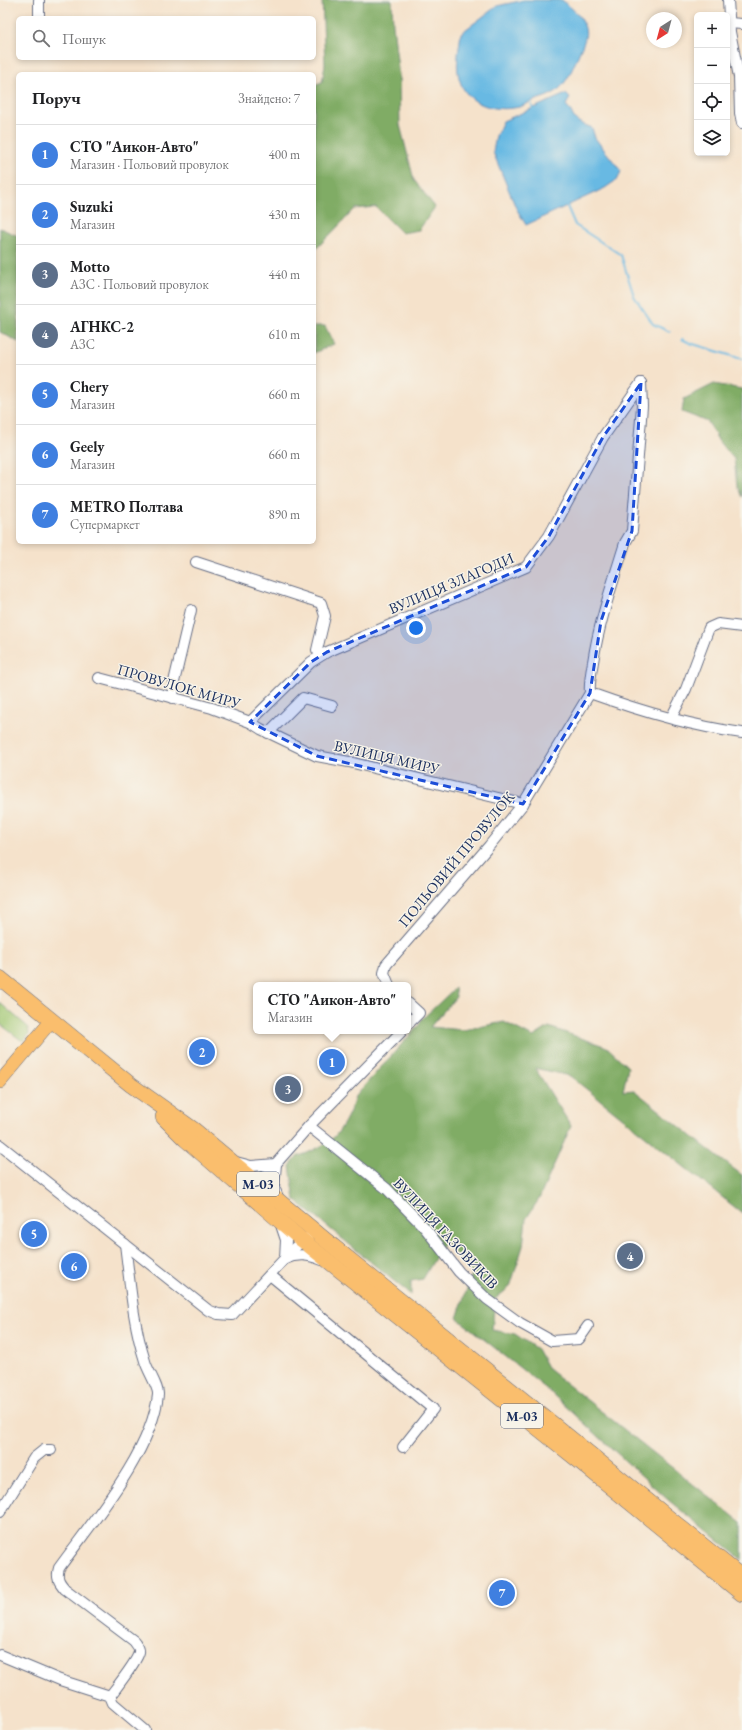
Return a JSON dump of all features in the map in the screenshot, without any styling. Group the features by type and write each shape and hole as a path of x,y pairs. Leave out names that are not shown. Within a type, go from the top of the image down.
{"highway":[{"name":"М-03","path":"2,979 131,1086 185,1139 228,1167 258,1184 742,1577"},
{"name":"М-03","path":"228,1167 264,1208 302,1240 585,1466 742,1594"}],"main road":[{"path":"0,1082 52,1020"}],"street":[{"path":"39,0 39,16"},
{"path":"728,0 729,12"},
{"path":"730,23 742,24"},
{"path":"730,28 739,77 742,123"},
{"name":"ВУЛИЦЯ ЗЛАГОДИ","path":"250,722 311,662 321,656 526,567 548,536 603,437 641,383"},
{"name":"ПОЛЬОВИЙ ПРОВУЛОК","path":"388,982 384,973 386,965 524,804 590,689 594,652 601,621 625,543 632,531 642,406 641,383"},
{"path":"196,562 322,603 325,616 317,650 321,656"},
{"path":"173,698 174,682 191,610"},
{"path":"671,718 686,689 709,628 718,624 742,627"},
{"name":"ПРОВУЛОК МИРУ","path":"99,678 212,708 250,722"},
{"path":"590,689 639,710 713,729 742,733"},
{"path":"268,733 303,698 332,706"},
{"name":"ВУЛИЦЯ МИРУ","path":"250,722 268,733 317,756 349,762 524,804"},
{"path":"411,1006 419,1013 411,1021"},
{"path":"264,1208 259,1195 258,1184 309,1126 399,1034"},
{"name":"ВУЛИЦЯ ГАЗОВИКІВ","path":"309,1126 387,1189 425,1228 459,1272 487,1299 520,1323 552,1341 579,1339 588,1326"},
{"path":"0,1145 208,1310 218,1314 232,1315 302,1240 310,1237 323,1238"},
{"path":"228,1167 276,1164"},
{"path":"276,1164 274,1187 280,1202"},
{"path":"300,1219 303,1228 302,1240"},
{"path":"280,1221 286,1240 285,1259"},
{"path":"110,1696 135,1661 139,1653 139,1648 134,1641 65,1589 59,1582 57,1574 59,1568 128,1471 142,1446 152,1419 158,1394 145,1363 139,1338 125,1244"},
{"path":"285,1259 298,1255 308,1256 331,1264"},
{"path":"270,1275 433,1409 403,1447"},
{"path":"0,1512 34,1458 44,1450 51,1450"},
{"path":"0,1655 60,1680 110,1696 113,1703 145,1730"}],"highlighted area":[{"path":"641,383 632,531 601,621 590,693 523,804 317,756 250,722 311,662 327,652 526,567 549,536 603,437"}],"green space":[{"path":"322,0 392,0 399,78 400,125 414,180 435,207 419,230 402,233 376,207 355,209 316,249 316,84 322,82 325,65"},
{"path":"0,228 16,235 16,341 0,332"},
{"path":"316,326 325,326 334,344 316,352"},
{"path":"714,384 742,389 742,497 737,486 734,459 719,442 708,422 682,412 684,399"},
{"path":"455,988 456,997 430,1027 463,1030 504,1022 533,1037 549,1027 607,1047 628,1067 623,1091 634,1090 742,1175 742,1213 570,1076 535,1068 571,1126 539,1199 526,1219 523,1246 510,1287 495,1299 492,1330 515,1334 537,1349 548,1369 742,1523 742,1560 667,1499 549,1391 457,1318 472,1274 445,1241 423,1279 411,1281 411,1295 295,1200 290,1166 298,1156 318,1148 336,1135 347,1117 355,1096 419,1025 421,1020"},
{"path":"0,1003 28,1027 29,1034 25,1040 21,1040 0,1024"}],"water":[{"path":"524,0 562,0 575,11 583,21 586,32 584,41 568,77 562,86 555,92 519,107 502,109 485,106 471,98 465,92 459,78 457,65 461,33 497,6"},
{"path":"566,94 570,98 566,105 574,118 592,128 595,138 621,171 618,179 605,188 526,225 516,208 493,152 496,136 503,121"}],"waterway":[{"path":"530,100 534,111"},
{"path":"566,204 575,225 621,255 634,296 653,324 670,332"},
{"path":"682,339 690,343 742,359"}],"place":[{"name":"Suzuki","path":"202,1052"},
{"name":"СТО \"Аикон-Авто\"","path":"332,1062"},
{"name":"Motto","path":"288,1089"},
{"name":"Chery","path":"34,1234"},
{"name":"АГНКС-2","path":"630,1256"},
{"name":"Geely","path":"74,1266"},
{"name":"METRO Полтава","path":"502,1593"}]}
